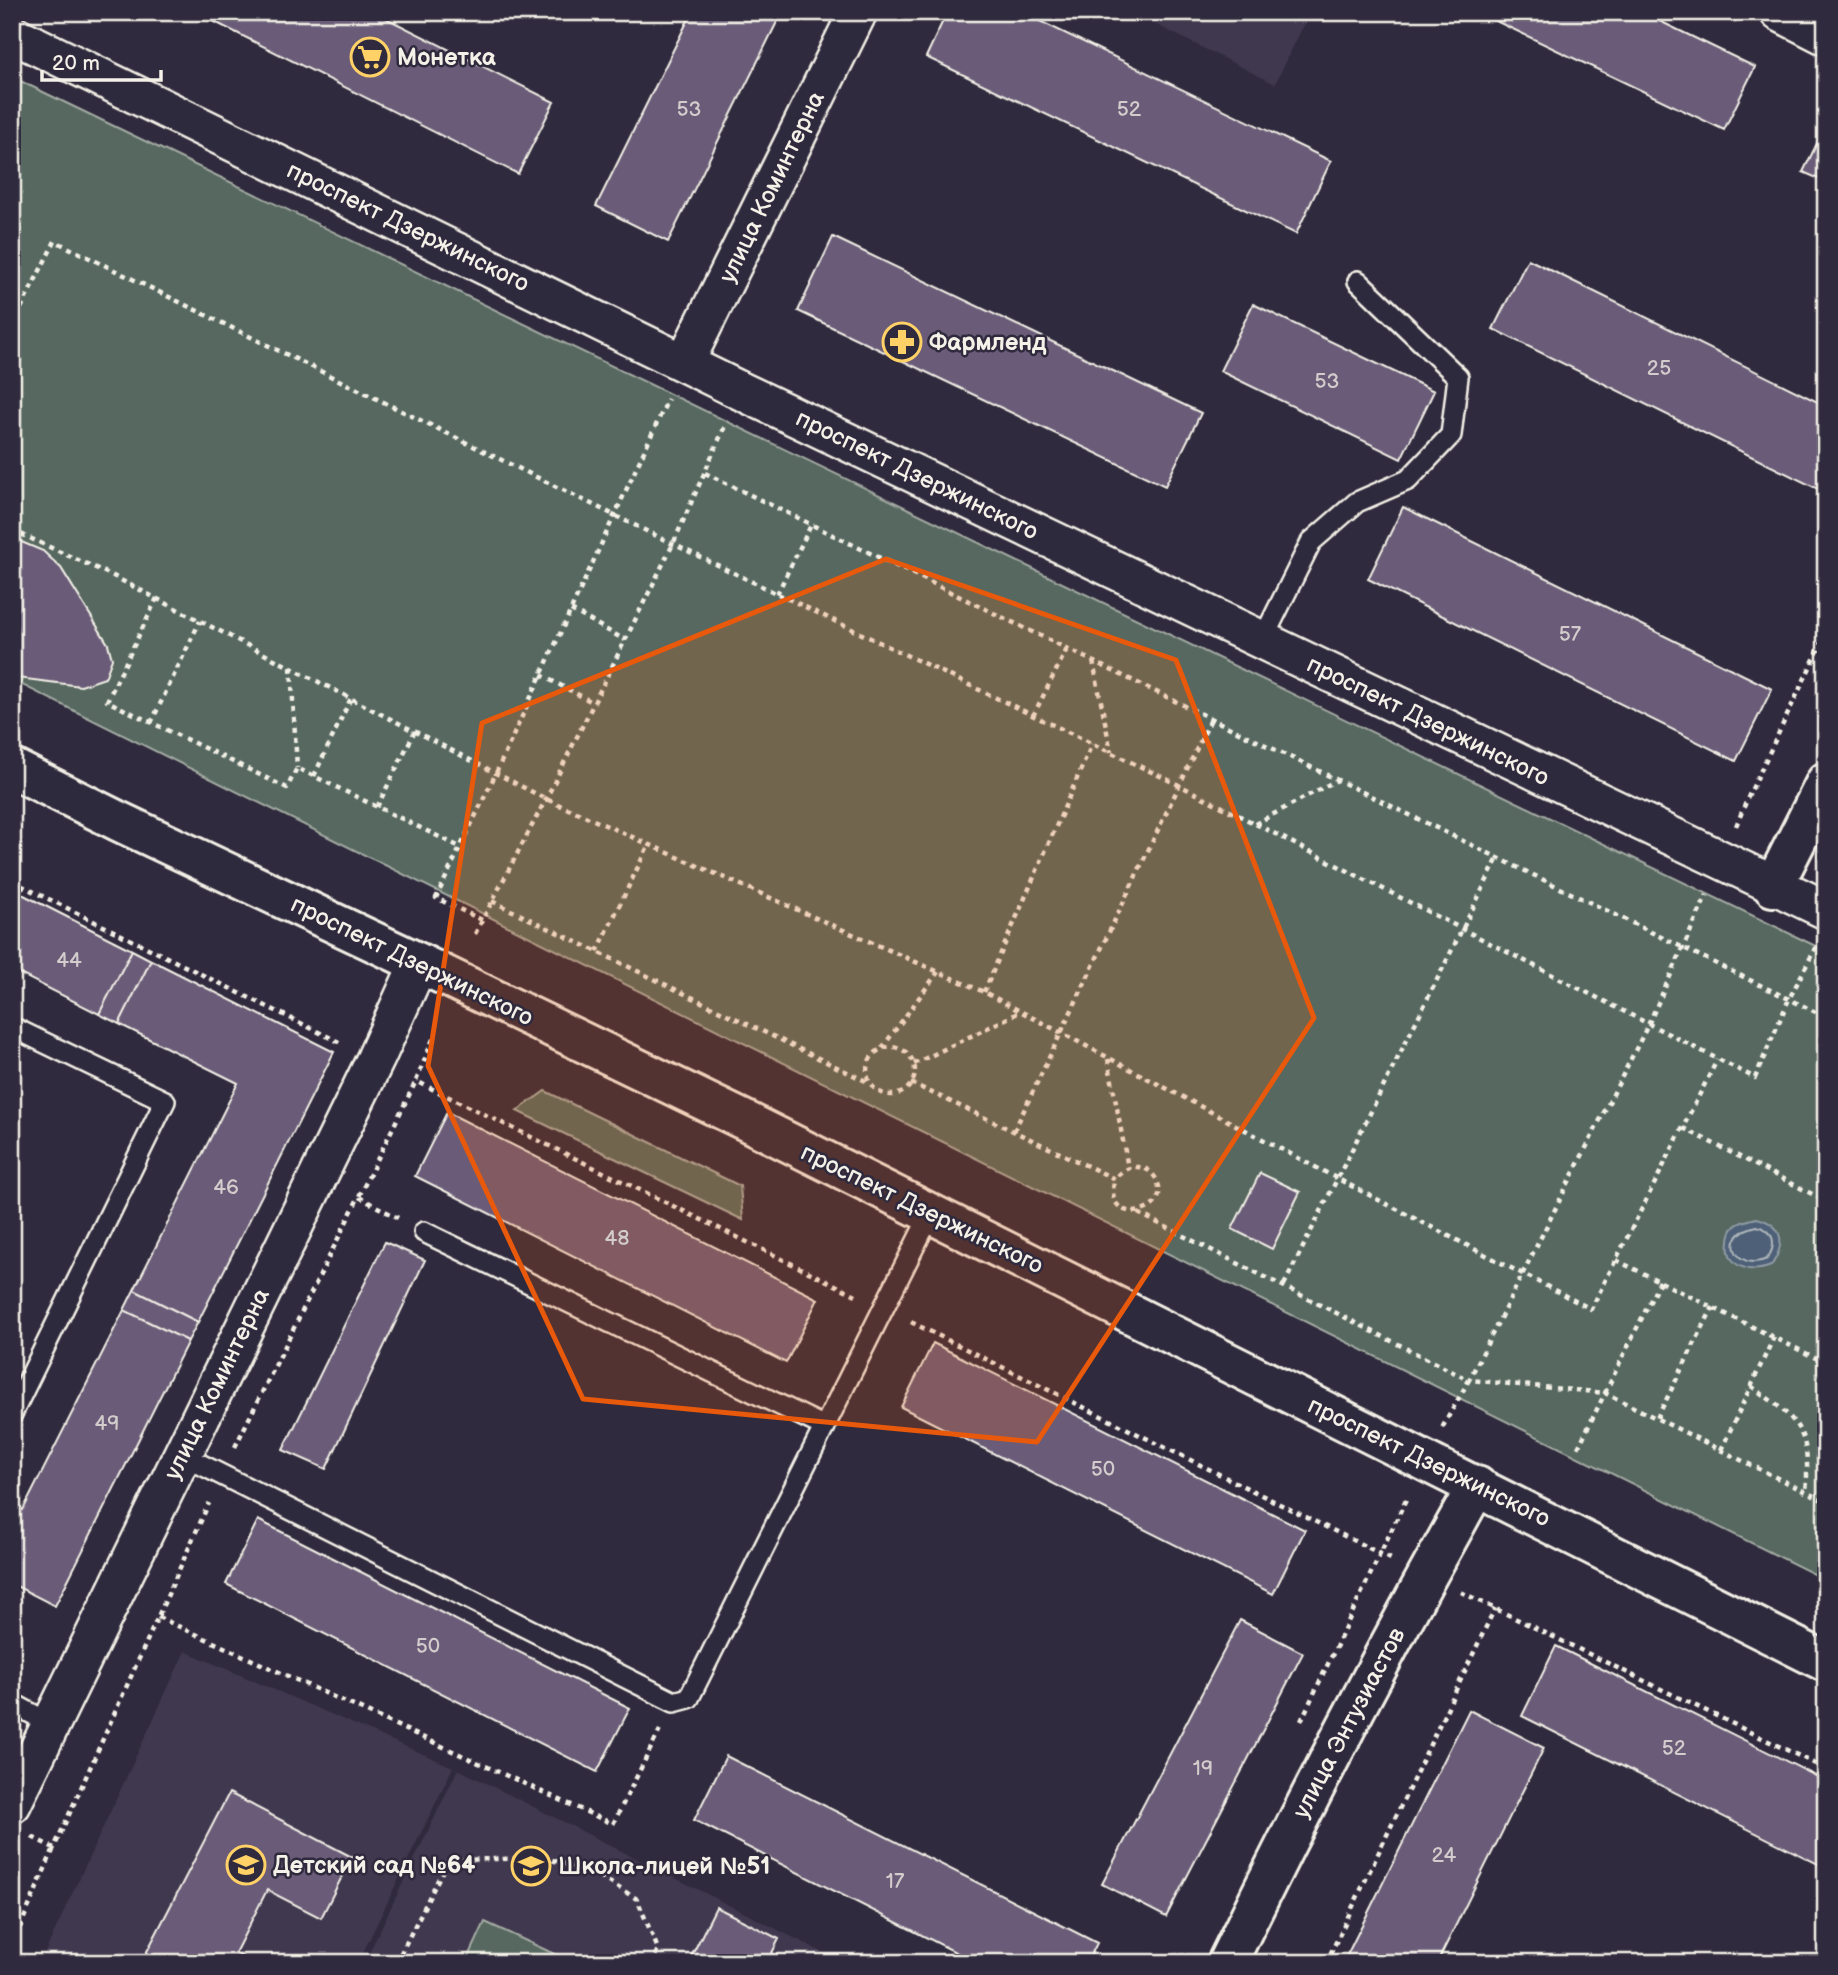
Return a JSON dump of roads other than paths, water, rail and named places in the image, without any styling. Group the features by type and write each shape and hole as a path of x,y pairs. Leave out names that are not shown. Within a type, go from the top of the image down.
{"street":[{"name":"улица Коминтерна","path":"685,362 858,12"},
{"path":"1779,12 1826,36"},
{"name":"проспект Дзержинского","path":"12,34 741,391 1773,887 1823,925"},
{"name":"проспект Дзержинского","path":"12,768 746,1121 1826,1662"},
{"path":"1773,887 1826,782"},
{"name":"улица Коминтерна","path":"18,1818 51,1724 376,1058 419,963"},
{"name":"улица Энтузиастов","path":"1227,1963 1296,1821 1477,1486"}],"lane":[{"path":"1262,641 1311,542 1357,502 1408,480 1451,435 1458,377 1358,281"},
{"path":"12,1027 165,1101 12,1414"},
{"path":"182,1455 674,1702 690,1698 931,1213"},
{"path":"424,1232 825,1427"},
{"path":"12,1703 51,1724"}],"water":[{"path":"1757,1218 1773,1225 1777,1230 1780,1236 1779,1250 1771,1266 1748,1269 1735,1263 1731,1257 1729,1237 1737,1224"}],"place":[{"name":"Монетка","path":"370,57"},
{"name":"Фармленд","path":"902,342"},
{"name":"Детский сад №64","path":"246,1865"},
{"name":"Школа-лицей №51","path":"531,1866"}]}
